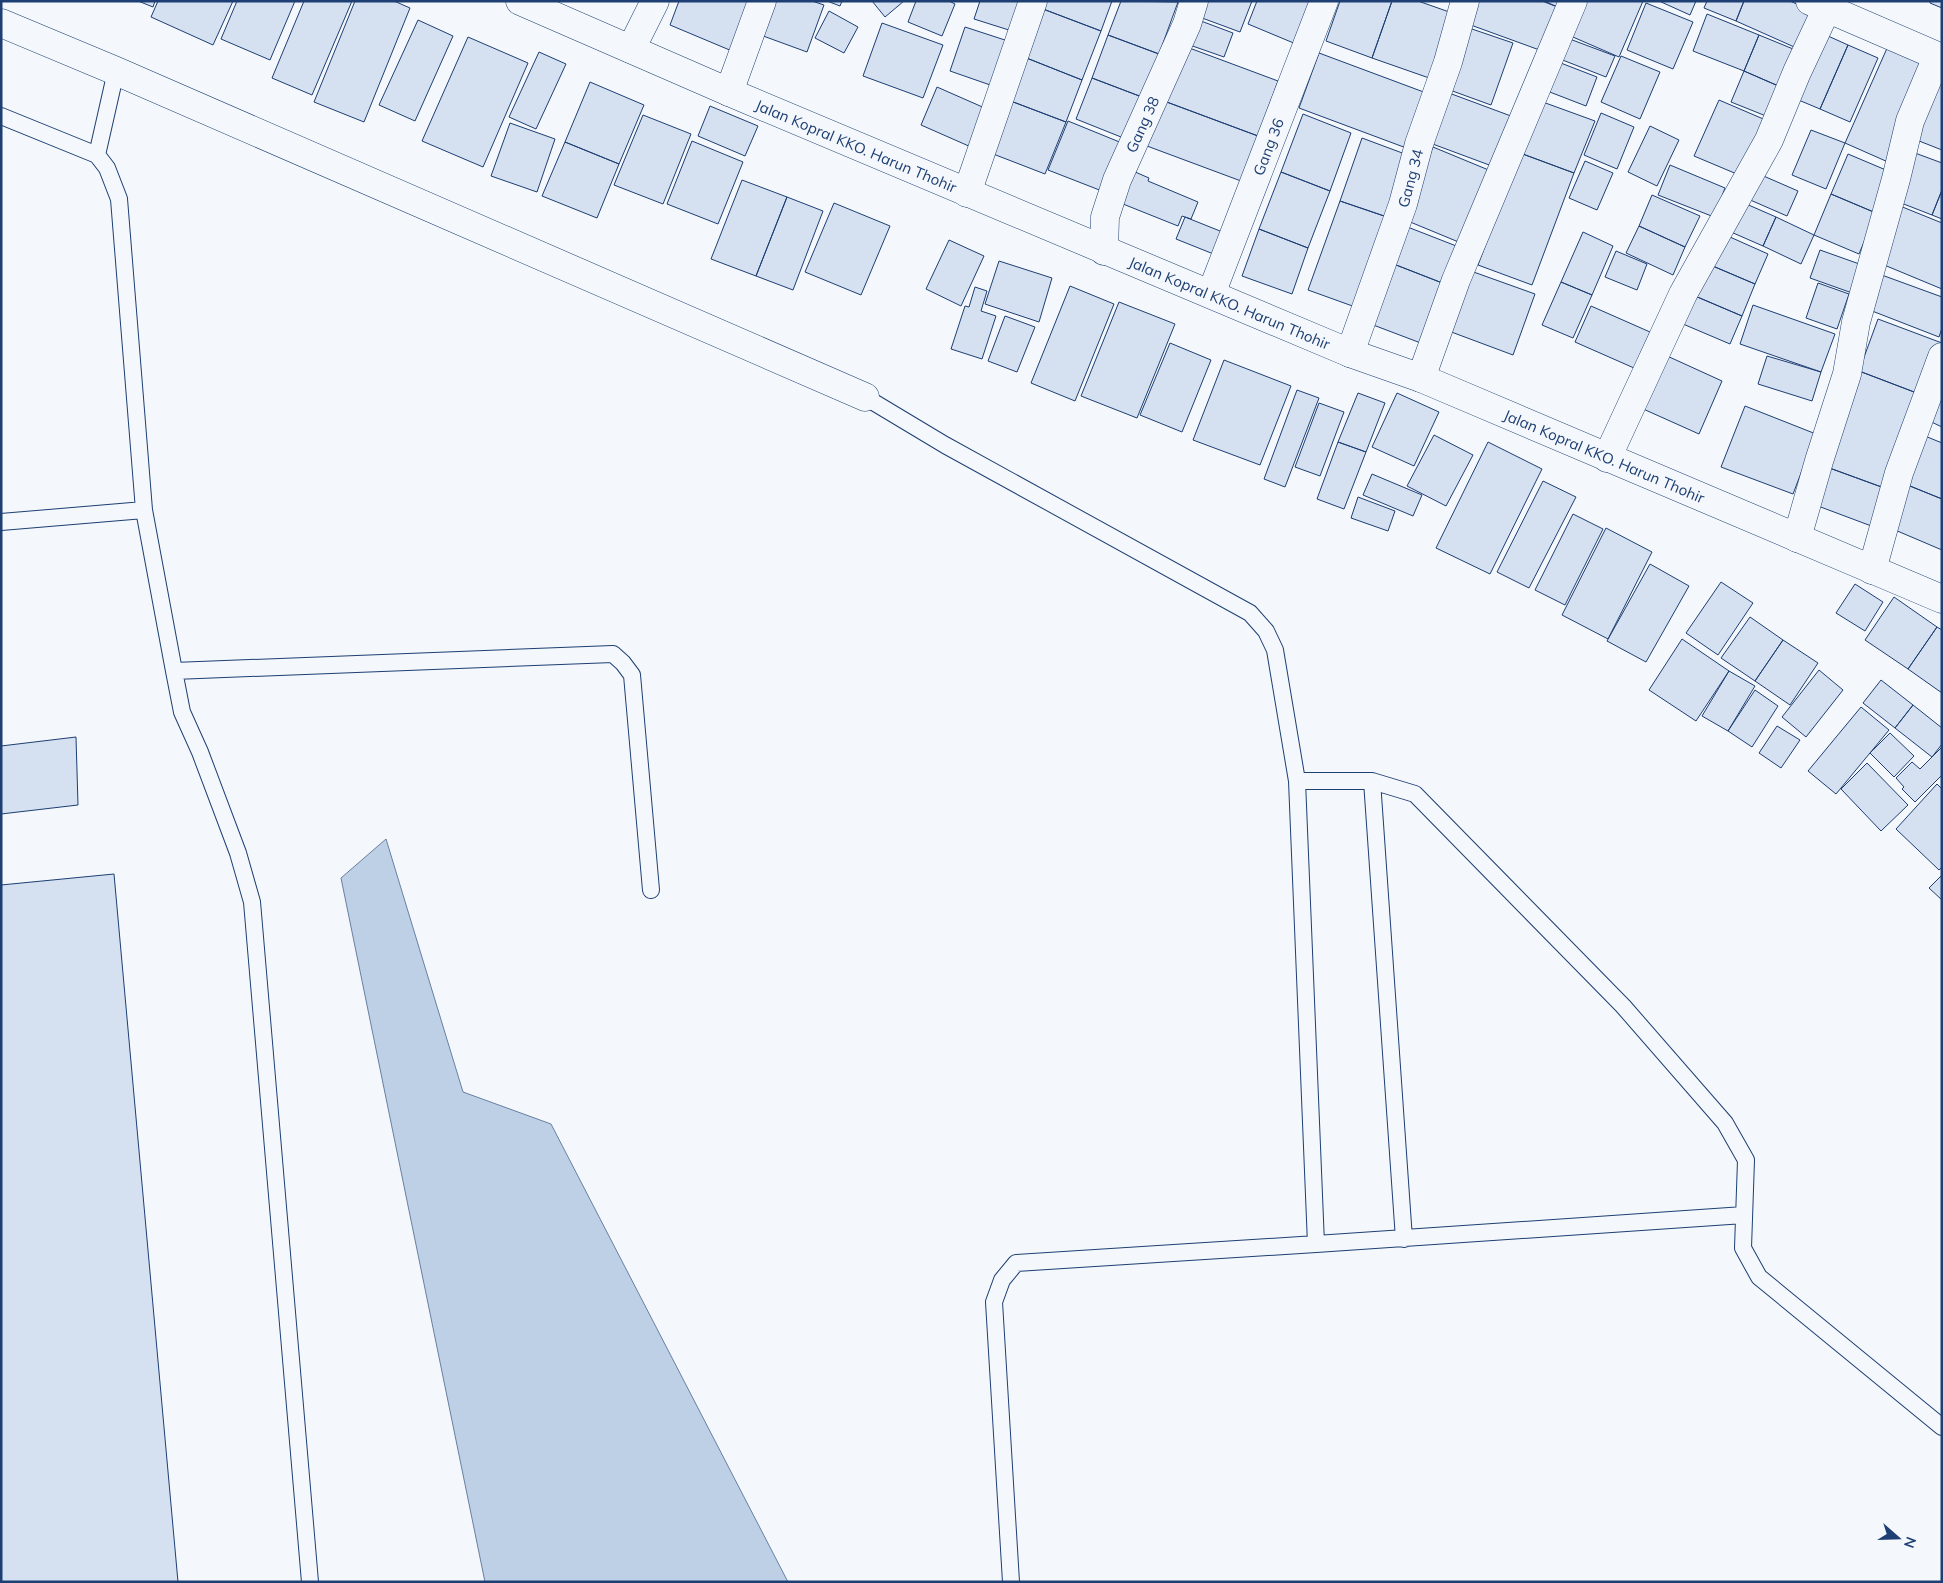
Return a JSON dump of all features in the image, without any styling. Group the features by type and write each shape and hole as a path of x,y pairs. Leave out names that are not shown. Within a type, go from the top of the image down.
{"street":[{"name":"Jalan Kopral KKO. Harun Thohir","path":"520,1 967,193 1350,353 1421,378 1942,599"},
{"path":"632,50 656,1"},
{"path":"729,92 762,1"},
{"path":"967,193 1033,1"},
{"name":"Gang 38","path":"1104,250 1105,217 1118,180 1187,24 1194,1"},
{"name":"Gang 36","path":"1211,294 1324,1"},
{"name":"Gang 34","path":"1350,353 1403,204 1418,144 1448,62 1465,1"},
{"path":"1421,378 1456,280 1573,1"},
{"path":"1607,458 1683,294 1769,140 1822,4 1876,31 1940,57 1910,121 1896,179 1856,322 1847,374 1818,461 1797,538"},
{"path":"1,23 116,71 866,397"},
{"path":"1872,570 1899,473 1942,357"}],"lane":[{"path":"97,155 116,71"},
{"path":"1,116 97,155 107,168 119,199 144,510 174,671 182,712 204,762 238,854 252,902 310,1582"},
{"path":"866,397 945,445 1250,613 1266,632 1275,650 1297,781 1316,1244"},
{"path":"1,522 144,510"},
{"path":"174,671 613,654 632,675 651,890"},
{"path":"1297,781 1372,781 1415,794 1623,1006 1725,1123 1746,1160 1743,1248 1759,1277 1942,1427"},
{"path":"1372,781 1404,1239"},
{"path":"1011,1582 994,1302 1002,1280 1016,1263 1404,1239 1744,1215"}],"water":[{"path":"386,839 463,1092 551,1124 788,1582 485,1582 341,878"}],"building":[{"path":"138,1 155,1 153,7"},
{"path":"158,1 233,1 213,45 151,17"},
{"path":"237,1 295,1 270,60 221,39"},
{"path":"304,1 352,1 312,95 272,78"},
{"path":"355,1 394,1 410,8 364,122 314,102"},
{"path":"679,1 746,1 751,4 732,51 670,25"},
{"path":"767,1 812,1 824,5 807,52 755,33"},
{"path":"827,1 842,1 840,6"},
{"path":"872,1 904,1 885,17"},
{"path":"916,1 949,1 955,4 942,36 908,22"},
{"path":"980,1 1022,1 1012,31 974,19"},
{"path":"1046,1 1112,1 1101,31 1043,9"},
{"path":"1121,1 1178,2 1159,54 1108,35"},
{"path":"1199,1 1252,1 1240,32 1194,15"},
{"path":"1257,1 1313,1 1296,44 1248,24"},
{"path":"1340,1 1392,1 1372,58 1326,41"},
{"path":"1392,1 1418,1 1455,14 1432,79 1372,58"},
{"path":"1476,1 1542,1 1560,8 1545,52 1468,24"},
{"path":"1544,1 1563,1 1560,8"},
{"path":"1580,1 1643,1 1619,57 1566,34"},
{"path":"1659,1 1696,1 1690,15"},
{"path":"1707,1 1744,1 1736,21 1704,8"},
{"path":"1744,1 1790,1 1817,13 1801,50 1736,21"},
{"path":"1930,1 1942,1 1942,8 1930,3"},
{"path":"1646,3 1693,22 1673,69 1627,50"},
{"path":"1043,9 1101,31 1082,80 1024,57"},
{"path":"829,11 858,27 844,53 815,38"},
{"path":"1707,14 1759,35 1744,71 1693,51"},
{"path":"1193,18 1233,33 1224,57 1184,43"},
{"path":"418,20 453,36 415,121 379,105"},
{"path":"882,23 943,45 923,98 863,76"},
{"path":"965,27 1011,42 996,87 950,71"},
{"path":"1469,28 1513,43 1491,105 1447,89"},
{"path":"1817,31 1848,45 1820,109 1789,96"},
{"path":"1108,35 1159,54 1142,97 1092,78"},
{"path":"1759,35 1798,51 1783,88 1744,71"},
{"path":"468,37 528,63 483,167 422,141"},
{"path":"1567,38 1615,56 1606,77 1560,59"},
{"path":"1848,45 1878,58 1850,122 1820,109"},
{"path":"1184,46 1278,81 1258,136 1164,101"},
{"path":"1888,46 1930,65 1888,162 1845,143"},
{"path":"539,52 566,64 536,129 509,117"},
{"path":"1319,53 1429,94 1409,149 1299,108"},
{"path":"1621,56 1660,72 1640,119 1601,102"},
{"path":"1024,57 1082,80 1066,122 1008,100"},
{"path":"1553,60 1597,77 1586,106 1542,89"},
{"path":"1744,71 1783,88 1771,118 1731,102"},
{"path":"1942,74 1942,150 1909,137"},
{"path":"1092,78 1142,97 1126,139 1076,119"},
{"path":"590,82 644,105 619,164 565,142"},
{"path":"937,87 987,109 971,147 921,125"},
{"path":"1449,93 1519,119 1500,169 1430,143"},
{"path":"1008,100 1066,122 1045,174 988,152"},
{"path":"1719,100 1768,121 1744,177 1694,156"},
{"path":"1164,101 1258,136 1241,181 1147,146"},
{"path":"1540,101 1595,121 1574,173 1520,153"},
{"path":"710,106 758,126 745,156 698,136"},
{"path":"1601,113 1634,127 1617,169 1584,155"},
{"path":"1303,114 1351,133 1330,191 1281,172"},
{"path":"643,115 691,134 663,204 614,185"},
{"path":"1068,121 1122,143 1102,191 1048,170"},
{"path":"510,123 555,139 537,192 491,176"},
{"path":"1650,126 1679,140 1657,186 1628,172"},
{"path":"1811,130 1845,143 1826,189 1792,175"},
{"path":"1362,138 1413,157 1390,218 1340,201"},
{"path":"692,141 743,162 718,224 667,204"},
{"path":"565,142 619,164 597,218 542,196"},
{"path":"1433,147 1491,171 1461,243 1403,219"},
{"path":"1520,153 1574,173 1532,285 1478,265"},
{"path":"1915,153 1942,163 1942,190 1932,215 1896,201"},
{"path":"1848,154 1893,173 1876,213 1831,194"},
{"path":"1585,161 1613,173 1597,210 1569,198"},
{"path":"1670,165 1725,188 1714,217 1658,195"},
{"path":"1126,168 1149,178 1148,181 1198,202 1191,219 1182,216 1178,226 1113,200"},
{"path":"1281,172 1330,191 1308,248 1259,229"},
{"path":"1759,174 1798,191 1787,216 1748,199"},
{"path":"742,180 787,197 756,276 711,259"},
{"path":"1942,190 1942,219 1932,215"},
{"path":"1831,194 1876,213 1859,254 1814,235"},
{"path":"1652,195 1700,216 1685,247 1639,226"},
{"path":"787,197 823,211 793,290 756,276"},
{"path":"1340,201 1390,218 1358,308 1308,290"},
{"path":"834,203 890,226 861,295 805,272"},
{"path":"1744,203 1776,217 1763,246 1731,232"},
{"path":"1900,206 1942,223 1942,289 1877,262"},
{"path":"1185,217 1230,235 1221,257 1176,239"},
{"path":"1776,217 1814,235 1801,264 1763,246"},
{"path":"1405,226 1464,249 1450,286 1391,263"},
{"path":"1639,226 1685,247 1673,275 1626,253"},
{"path":"1259,229 1308,248 1292,294 1242,276"},
{"path":"1583,232 1613,246 1592,295 1561,282"},
{"path":"1721,233 1768,254 1755,284 1708,264"},
{"path":"949,240 984,256 961,306 926,289"},
{"path":"1820,250 1865,266 1855,294 1810,278"},
{"path":"1616,251 1647,264 1637,290 1605,277"},
{"path":"999,261 1052,278 1039,322 985,304"},
{"path":"1391,263 1450,286 1426,345 1368,323"},
{"path":"1708,264 1755,284 1742,316 1695,296"},
{"path":"1468,270 1535,294 1513,355 1446,330"},
{"path":"1879,274 1942,297 1942,328 1939,337 1867,309"},
{"path":"1561,282 1592,295 1573,338 1542,325"},
{"path":"1818,283 1849,294 1837,329 1806,318"},
{"path":"1070,286 1114,304 1075,401 1031,383"},
{"path":"975,287 987,291 981,311 996,316 982,359 951,349 965,306 969,307"},
{"path":"1695,296 1742,316 1730,344 1683,324"},
{"path":"1119,302 1175,324 1137,418 1081,396"},
{"path":"1753,305 1835,334 1821,372 1740,344"},
{"path":"1591,306 1650,332 1634,368 1575,342"},
{"path":"1005,316 1035,327 1017,372 988,361"},
{"path":"1878,319 1942,343 1922,395 1859,371"},
{"path":"1170,343 1211,360 1182,432 1140,415"},
{"path":"1665,355 1722,381 1699,434 1641,408"},
{"path":"1767,356 1821,372 1812,401 1758,384"},
{"path":"1224,360 1291,386 1260,465 1193,440"},
{"path":"1859,371 1922,395 1887,489 1824,466"},
{"path":"1942,377 1942,427 1923,418"},
{"path":"1297,390 1319,398 1285,487 1264,479"},
{"path":"1358,393 1385,403 1366,452 1338,442"},
{"path":"1397,393 1439,412 1414,466 1372,447"},
{"path":"1319,403 1344,412 1320,476 1295,467"},
{"path":"1745,406 1816,434 1793,494 1721,467"},
{"path":"1434,435 1473,455 1446,506 1407,486"},
{"path":"1925,436 1942,443 1942,499 1905,484"},
{"path":"1338,442 1366,452 1344,509 1317,499"},
{"path":"1488,442 1542,469 1490,574 1436,548"},
{"path":"1824,466 1887,489 1874,527 1810,503"},
{"path":"1372,474 1422,495 1413,516 1363,495"},
{"path":"1543,481 1576,497 1529,588 1497,572"},
{"path":"1905,484 1942,499 1942,550 1888,527"},
{"path":"1358,497 1395,511 1388,531 1351,518"},
{"path":"1573,514 1603,529 1565,605 1535,590"},
{"path":"1606,528 1652,552 1608,639 1562,615"},
{"path":"1650,564 1689,586 1646,662 1607,641"},
{"path":"1721,582 1753,603 1718,655 1686,633"},
{"path":"1855,584 1883,602 1865,631 1836,613"},
{"path":"1894,597 1937,627 1908,669 1865,640"},
{"path":"1750,617 1783,640 1755,681 1721,658"},
{"path":"1937,627 1942,630 1942,693 1908,669"},
{"path":"1682,639 1729,671 1696,721 1649,690"},
{"path":"1783,640 1818,663 1790,705 1755,681"},
{"path":"1819,670 1843,690 1806,737 1782,717"},
{"path":"1729,671 1755,686 1728,731 1702,716"},
{"path":"1881,680 1913,705 1895,728 1863,703"},
{"path":"1755,690 1778,706 1752,747 1728,731"},
{"path":"1913,705 1942,728 1942,744 1932,757 1895,728"},
{"path":"1861,707 1889,730 1836,794 1808,771"},
{"path":"1777,726 1800,740 1781,768 1759,753"},
{"path":"1890,733 1914,756 1894,777 1870,753"},
{"path":"76,737 78,805 1,814 1,746"},
{"path":"1942,747 1942,775 1915,802 1902,789 1904,787 1896,778 1912,762 1920,769"},
{"path":"1867,763 1908,805 1881,831 1841,789"},
{"path":"1937,784 1942,789 1942,867 1939,870 1896,829"},
{"path":"114,874 178,1582 1,1582 1,885"},
{"path":"1942,875 1942,900 1929,888"}]}
